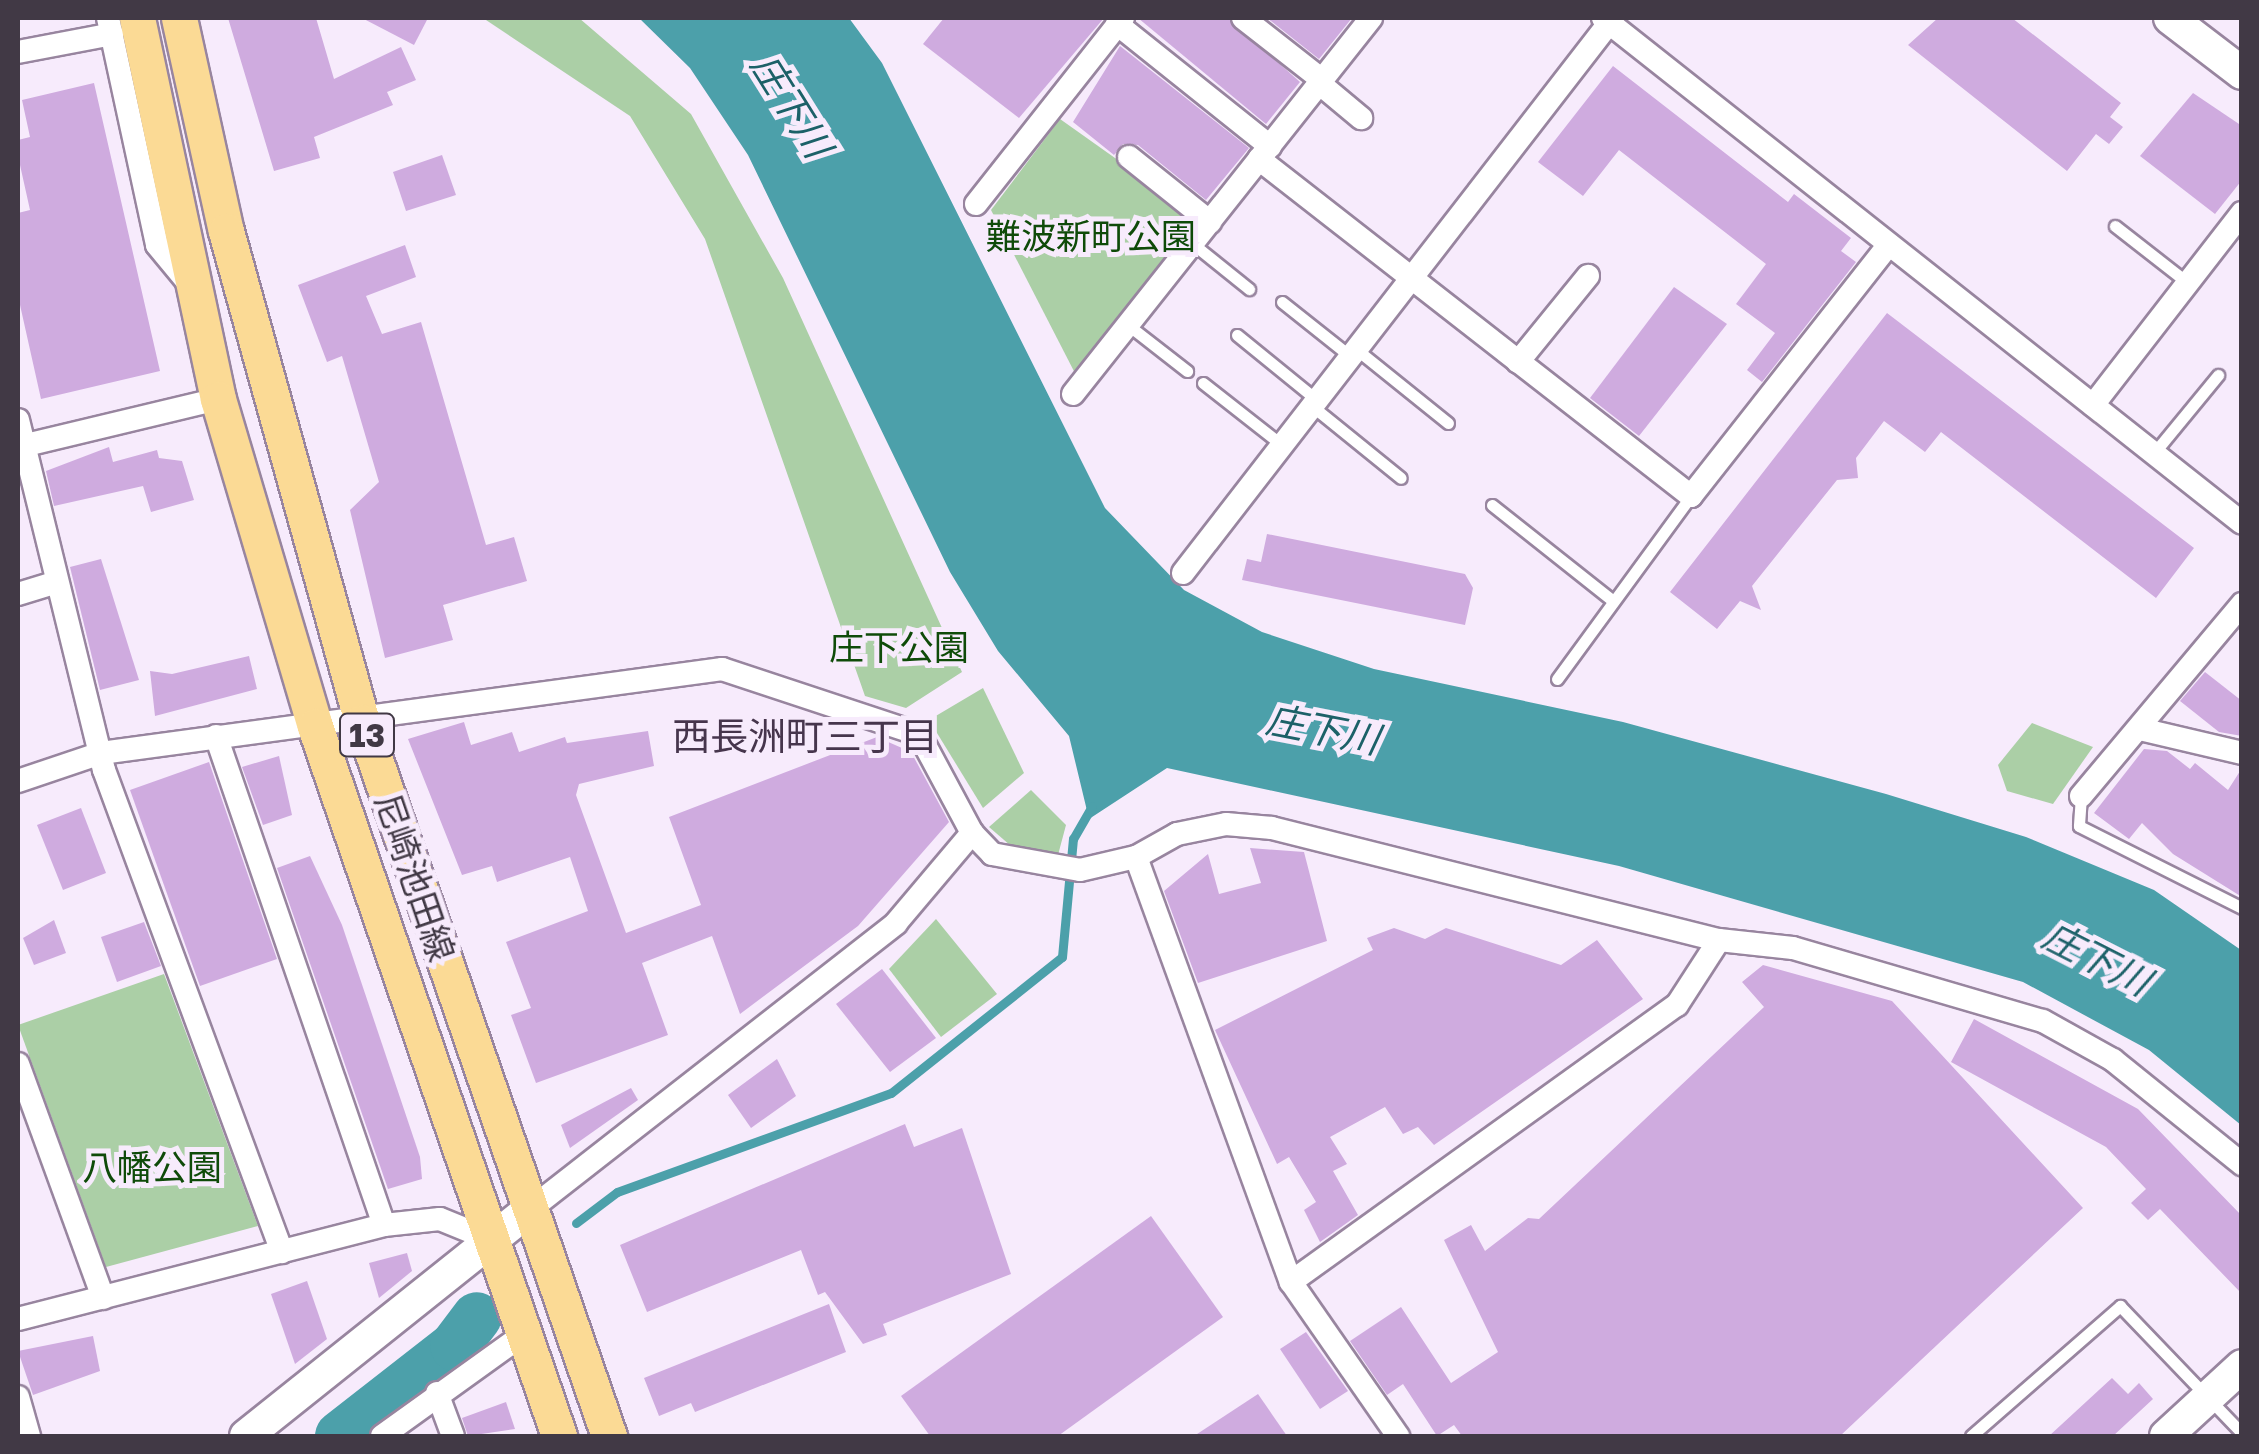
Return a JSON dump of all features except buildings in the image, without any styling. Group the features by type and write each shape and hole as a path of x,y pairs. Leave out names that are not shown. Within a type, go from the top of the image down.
{"main road":[{"name":"尼崎池田線","path":"180,18 226,231 362,722 609,1436"},
{"name":"尼崎池田線","path":"119,23 218,398 315,726 560,1436"}],"street":[{"path":"1243,18 1361,118"},
{"path":"1072,394 1371,18"},
{"path":"2170,18 2242,74"},
{"path":"1183,574 1608,19 2242,522"},
{"path":"976,204 1120,21 1409,278 1691,496 1889,244"},
{"path":"18,52 119,23"},
{"path":"1130,158 1210,222"},
{"path":"2093,406 2242,213"},
{"path":"1518,362 1588,276"},
{"path":"21,447 218,398"},
{"path":"18,420 21,447 101,753 282,1252"},
{"path":"18,594 58,582"},
{"path":"2080,796 2242,604"},
{"path":"18,781 101,753 216,736 362,722 722,669 912,730 972,834 992,854 1046,870 1080,870 1136,856 1177,834 1226,824 1272,828 1720,940 1794,948 2043,1020 2113,1060 2242,1164"},
{"path":"2140,729 2242,753"},
{"path":"216,736 384,1225"},
{"path":"246,1436 490,1239 896,923 972,834"},
{"path":"1136,856 1292,1282 1398,1436"},
{"path":"1292,1282 1677,1006 1720,940"},
{"path":"18,1064 28,1126 104,1298"},
{"path":"18,1319 384,1225 440,1219 490,1239"},
{"path":"382,1436 524,1334"},
{"path":"2166,1436 2242,1366"},
{"path":"437,1393 453,1436"},
{"path":"18,1396 30,1436"}],"lane":[{"path":"2115,226 2188,283"},
{"path":"1192,244 1248,289"},
{"path":"1282,302 1448,423"},
{"path":"1128,325 1188,371"},
{"path":"1237,335 1402,478"},
{"path":"2154,453 2218,375"},
{"path":"1203,383 1282,445"},
{"path":"1557,679 1691,496"},
{"path":"1492,505 1614,601"},
{"path":"2080,796 2080,826 2242,908"},
{"path":"1971,1436 2120,1306 2242,1433"}],"green space":[{"name":"庄下公園","path":"483,18 579,18 691,114 783,278 962,672 906,708 865,696 705,239 630,116"},
{"name":"難波新町公園","path":"1060,119 1201,219 1078,379 991,210"},
{"path":"983,688 1024,773 983,808 929,720"},
{"path":"2032,723 2093,747 2053,804 2007,791 1998,765"},
{"path":"1031,790 1066,825 1058,855 1018,852 989,827"},
{"path":"936,919 997,994 941,1037 889,969"},
{"name":"八幡公園","path":"164,974 258,1226 106,1267 18,1025"}],"water":[{"name":"庄下川","path":"639,18 849,18 882,63 1105,508 1184,590 1262,632 1374,669 1623,722 1886,794 2026,837 2154,890 2241,950 2241,1125 2149,1050 2023,982 1619,866 1167,768 1089,819 1069,736 998,651 950,572 748,155 690,68"}],"waterway":[{"path":"576,1223 617,1192 891,1093 1062,957 1073,839 1092,806"},
{"path":"340,1436 455,1346 477,1317"}],"district":[{"name":"西長洲町三丁目","path":"805,736"}]}
